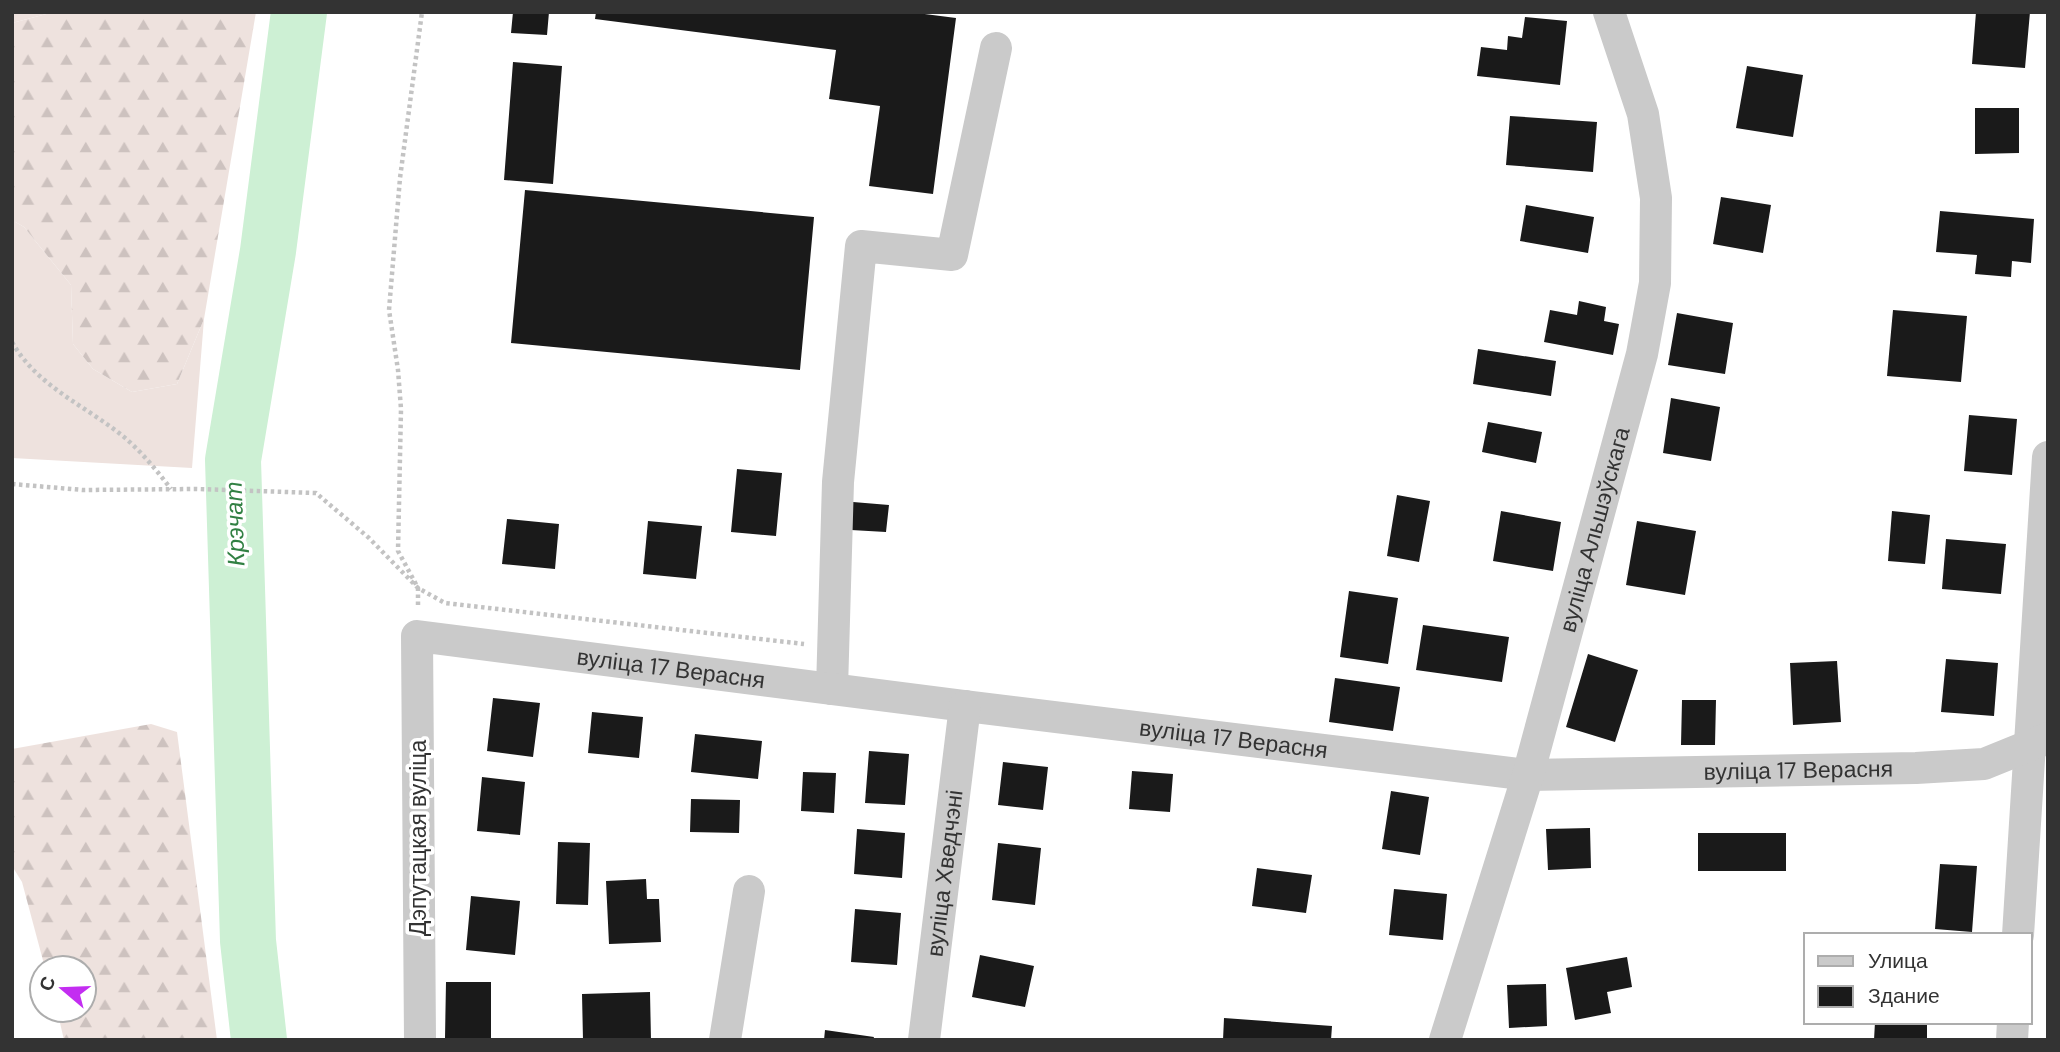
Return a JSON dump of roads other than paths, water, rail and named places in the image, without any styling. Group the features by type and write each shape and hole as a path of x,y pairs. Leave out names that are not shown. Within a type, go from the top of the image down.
{"street":[{"name":"вуліца Альшэўскага","path":"1445,1040 1528,775 1642,354 1655,283 1656,198 1643,114 1609,12"},
{"path":"832,689 838,482 860,246 952,255 996,48"},
{"path":"2018,933 2038,742 2048,457"},
{"name":"вуліца 17 Верасня","path":"417,636 1528,775 1984,764 2038,742"},
{"name":"Дэпутацкая вуліца","path":"417,636 420,1040"},
{"name":"вуліца Хведчэні","path":"924,1040 965,706"},
{"path":"725,1040 749,891"}],"waterway":[{"name":"Крэчат","path":"259,1040 248,941 233,460 268,251 299,12"}]}
